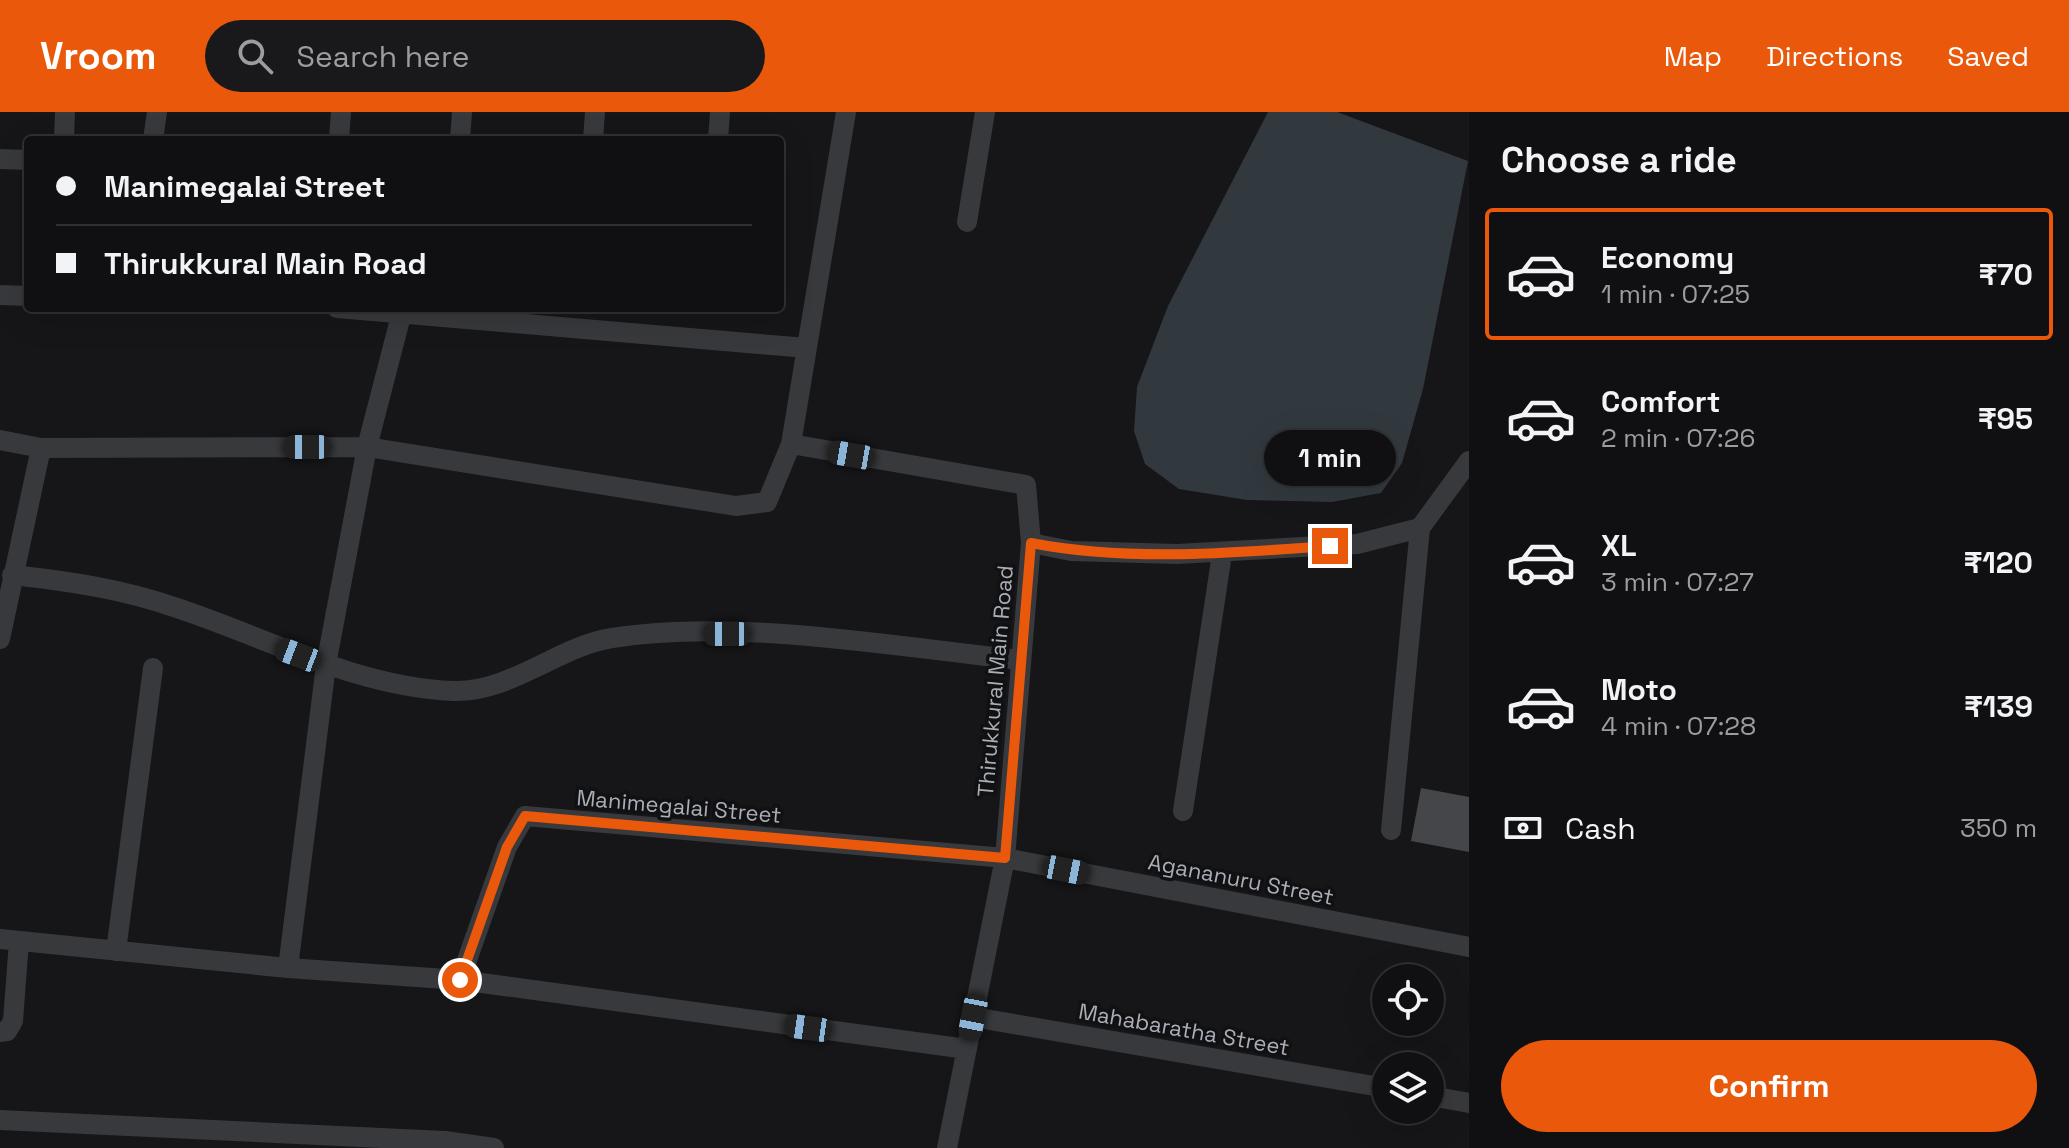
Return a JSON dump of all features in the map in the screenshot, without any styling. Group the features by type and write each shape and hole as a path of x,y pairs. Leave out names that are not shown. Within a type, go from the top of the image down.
{"street":[{"path":"64,136 65,112"},
{"path":"154,136 157,112"},
{"path":"339,136 341,112"},
{"path":"460,136 462,112"},
{"path":"593,136 595,112"},
{"path":"718,136 720,112"},
{"path":"0,440 41,448 367,447 736,506 767,502 791,444 846,112"},
{"path":"967,222 985,112"},
{"path":"0,159 24,160"},
{"path":"0,295 24,296"},
{"path":"288,968 326,665 367,447 402,312"},
{"path":"413,312 807,348"},
{"path":"791,444 1026,485 1031,543"},
{"path":"0,639 41,448"},
{"path":"1391,830 1420,528 1469,461"},
{"name":"Thirukkural Main Road","path":"947,1148 1005,858 1031,543 1071,551 1222,554 1357,544 1420,528"},
{"path":"1183,811 1222,554"},
{"path":"12,575 92,584 180,608 326,665 419,688 482,689 608,638 649,634 753,633 1021,660"},
{"path":"116,951 153,668"},
{"name":"Manimegalai Street","path":"460,980 507,847 525,816 1005,858"},
{"name":"Agananuru Street","path":"1005,858 1469,947"},
{"path":"0,1032 7,1031 13,1021 9,940 288,968 460,980 967,1049"},
{"name":"Mahabaratha Street","path":"973,1017 1372,1086"},
{"path":"1444,1099 1469,1103"},
{"path":"0,1120 445,1141 494,1148"}],"shaded area":[{"path":"1268,112 1337,112 1468,161 1423,389 1402,463 1381,493 1332,502 1247,500 1179,489 1145,464 1134,431 1137,387 1168,306"}],"building":[{"path":"1421,788 1469,797 1469,852 1411,841"}],"route":[{"path":"460,980 507,847 525,816 1005,858 1031,543 1071,551 1177,554 1330,546"}]}
